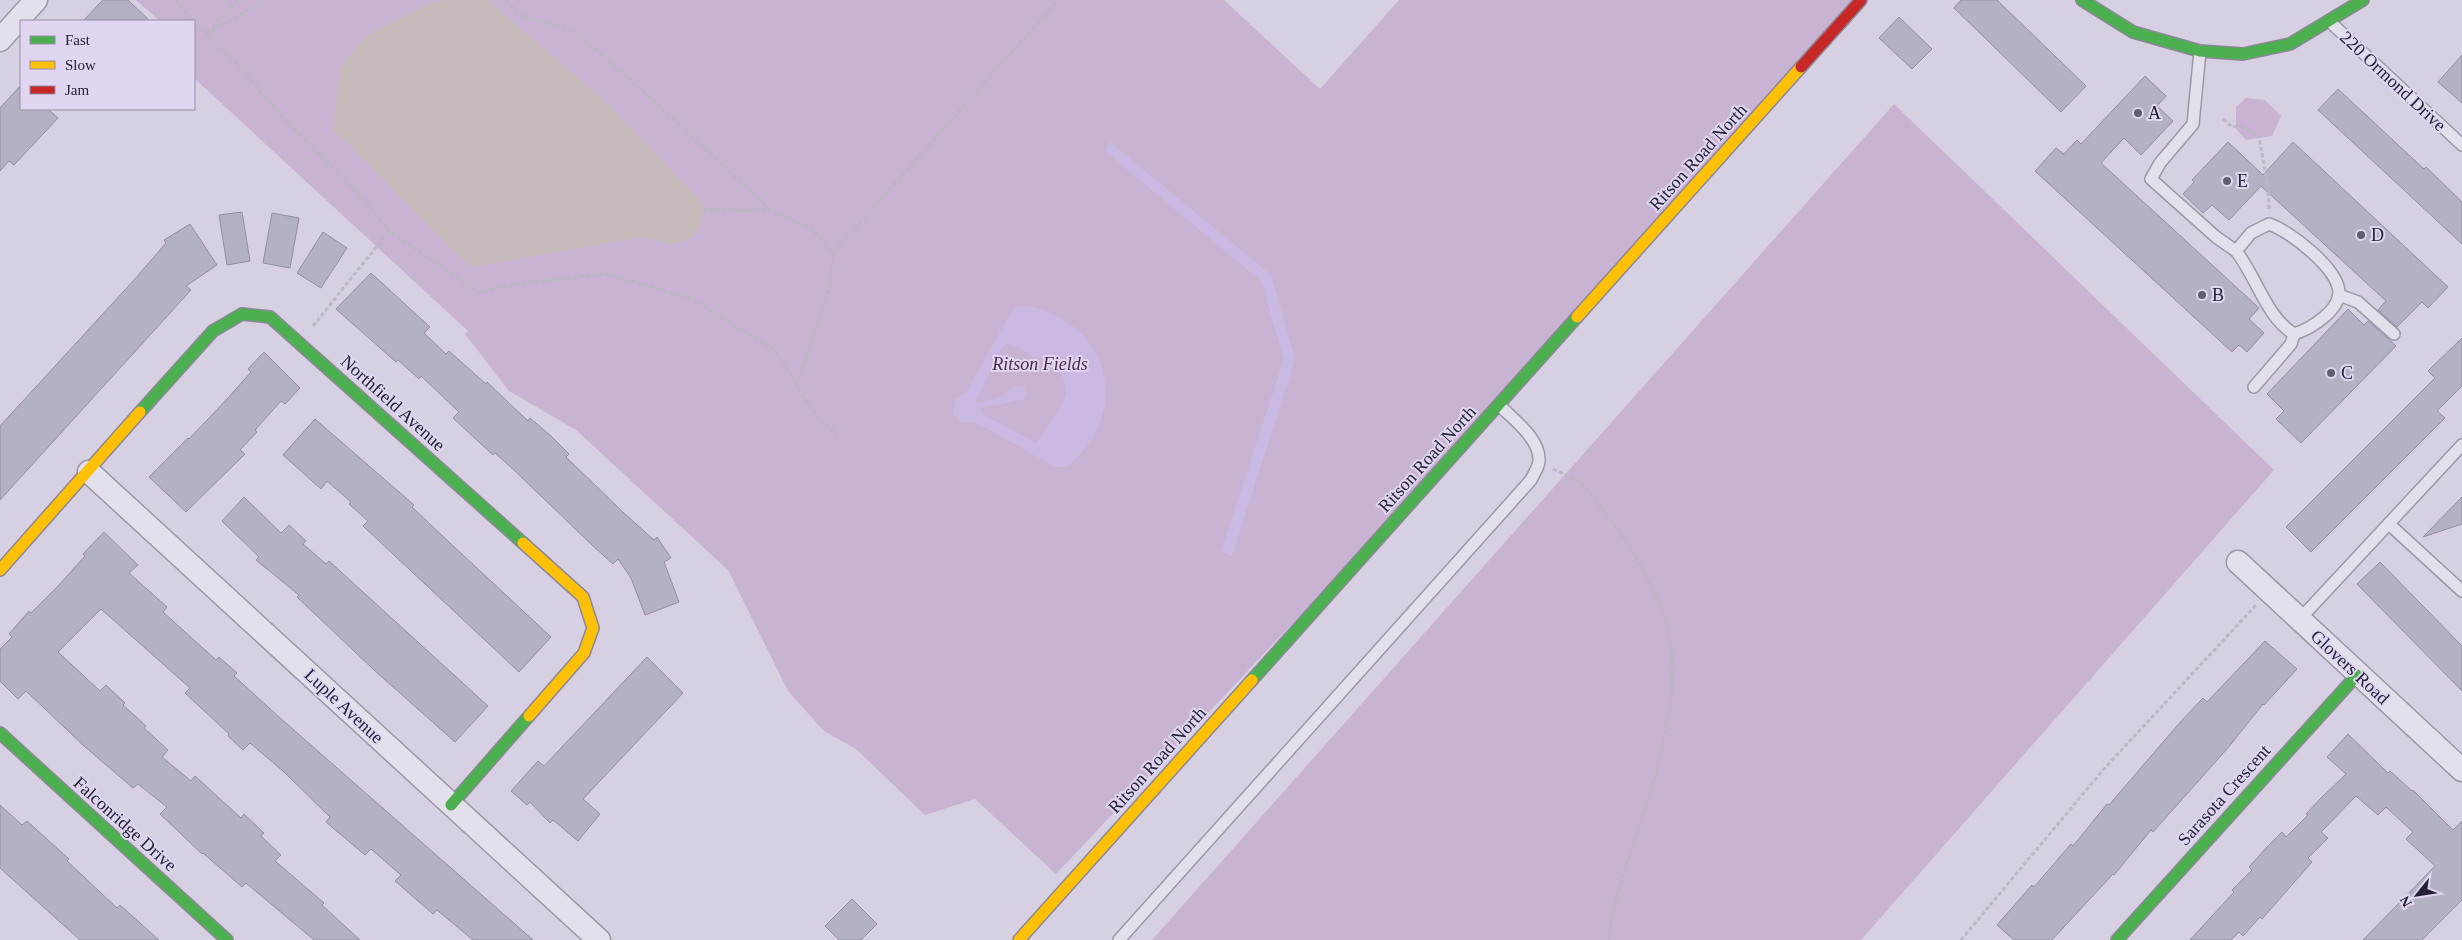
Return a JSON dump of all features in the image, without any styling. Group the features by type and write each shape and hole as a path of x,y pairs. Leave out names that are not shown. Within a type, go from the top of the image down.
{"street":[{"path":"0,40 36,0"},
{"name":"Ritson Road North","path":"1019,940 1861,0"},
{"path":"2082,0 2133,32 2200,51 2243,54 2290,44 2362,0"},
{"name":"Northfield Avenue","path":"0,570 89,472 212,331 242,314 270,317 583,598 593,628 584,653 451,804"},
{"name":"Luple Avenue","path":"89,472 599,940"},
{"name":"Glovers Road","path":"2238,562 2462,770"},
{"name":"Sarasota Crescent","path":"2117,940 2357,674"},
{"name":"Falconridge Drive","path":"0,733 227,940"}],"lane":[{"name":"220 Ormond Drive","path":"2329,20 2460,141"},
{"path":"2200,51 2193,124 2160,163 2151,179 2216,237 2236,251 2248,266 2274,314 2284,327 2294,334"},
{"path":"2236,251 2251,233 2269,224 2283,229 2296,239 2326,267 2336,281 2339,295 2333,308 2307,330 2294,334"},
{"path":"2339,295 2358,302 2394,334"},
{"path":"2254,387 2291,344 2294,334"},
{"path":"1119,940 1531,480 1539,463 1537,449 1526,432 1499,405"},
{"path":"2299,620 2462,445"},
{"path":"2389,524 2462,591"}],"path":[{"path":"175,0 193,20"},
{"path":"206,34 238,0"},
{"path":"206,34 266,0"},
{"path":"506,0 521,16 572,29 655,102 771,211 811,228 833,253"},
{"path":"797,385 829,289 833,253 1058,0"},
{"path":"195,22 234,60 276,110 364,201 389,231 478,292 516,284 607,274 692,299 775,350 810,408 838,436"},
{"path":"2223,119 2231,126 2242,127 2259,136 2268,188 2269,224"},
{"path":"703,210 771,211"},
{"path":"299,343 389,231"},
{"path":"1539,463 1580,481 1620,532 1639,562 1665,616 1672,654 1672,694 1659,763 1612,912 1609,940"},
{"path":"1961,940 2103,770 2269,591"}],"green space":[{"name":"Ritson Fields","path":"136,0 1224,0 1320,89 1399,0 1861,0 1499,405 1056,874 975,799 925,815 856,749 824,731 788,691 728,570 576,430 509,391 465,334 468,331 195,79 195,20 159,20"},
{"path":"2246,98 2265,100 2281,116 2272,136 2246,140 2236,129 2236,107"},
{"path":"1894,104 2274,470 1861,940 1152,940"}],"sand":[{"path":"1110,142 1271,275 1295,359 1232,556 1221,551 1284,359 1261,281 1105,151"},
{"path":"1024,306 1050,313 1072,326 1089,342 1100,362 1105,385 1104,408 1096,431 1080,454 1066,466 1055,467 979,424 961,422 953,413 955,400 967,391 1016,307","holes":["1009,343 1056,367 1064,382 1065,397 1054,419 1036,443 984,415 979,409 1017,401 1026,397 1027,393 1022,386 1013,387 1005,395 978,403 976,401 1002,347"]}],"shaded area":[{"path":"442,0 487,0 608,104 698,198 703,214 694,236 673,245 642,237 473,267 459,257 348,143 333,131 340,68 364,37 425,6"}],"building":[{"path":"103,0 128,0 149,20 84,20"},
{"path":"1961,0 1997,0 2086,86 2061,112 1954,8"},
{"path":"1899,17 1932,49 1912,69 1879,38"},
{"path":"2462,55 2462,103 2438,82"},
{"path":"2145,76 2166,96 2157,106 2173,121 2141,155 2124,138 2101,163 2259,308 2249,319 2264,333 2247,352 2239,345 2232,352 2035,171 2056,148 2064,154 2077,140 2081,144"},
{"path":"20,86 20,110 49,110 58,118 14,165 9,161 0,171 0,108"},
{"path":"2338,89 2424,169 2426,167 2462,202 2462,244 2318,110"},
{"name":"D","path":"2228,142 2263,175 2293,142 2448,287 2428,308 2422,302 2397,327 2378,310 2386,301 2261,186 2229,220 2212,205 2203,213 2183,194 2194,182 2192,180"},
{"path":"242,212 250,261 227,265 219,215"},
{"path":"272,213 299,218 290,268 263,263"},
{"path":"190,224 217,265 186,286 191,290 0,500 0,426 134,280 166,243 164,240"},
{"path":"323,232 347,248 321,288 297,273"},
{"path":"371,273 430,327 424,333 446,354 449,351 486,384 487,382 528,421 530,418 551,436 569,454 566,457 625,514 654,540 657,537 671,558 664,562 679,602 645,615 631,578 618,559 613,564 515,471 495,453 493,455 453,418 459,412 421,376 419,379 398,360 396,362 336,309"},
{"name":"C","path":"2348,309 2364,325 2368,321 2396,346 2301,443 2276,419 2284,411 2267,394"},
{"path":"2462,338 2462,386 2437,411 2445,418 2311,552 2286,527 2435,378 2428,371"},
{"path":"264,352 300,388 285,404 281,401 240,450 245,454 186,512 149,477 228,398 251,372 248,369"},
{"path":"315,419 414,505 412,507 551,637 519,672 363,526 368,521 349,504 351,502 327,481 321,489 283,455"},
{"path":"244,497 281,533 289,525 306,541 303,544 326,564 329,561 488,706 455,742 374,670 297,597 299,595 256,560 259,557 222,521"},
{"path":"2462,497 2462,524 2423,537"},
{"path":"104,532 138,565 129,573 167,607 163,612 216,660 219,657 237,673 234,676 279,717 533,940 473,940 437,910 433,914 395,881 401,875 371,849 365,855 326,822 330,817 284,772 250,743 243,750 228,736 229,734 185,693 190,688 101,609 58,652 100,691 106,685 125,703 123,705 146,726 144,728 168,750 162,757 191,781 195,776 241,818 244,814 264,833 261,836 281,855 275,861 324,903 322,905 360,940 314,940 246,883 242,887 202,854 160,814 167,807 138,784 133,788 84,746 26,691 18,699 0,681 0,649 12,637 9,634 29,611 31,613 59,585 85,556 83,554"},
{"path":"2380,562 2462,646 2462,691 2357,584"},
{"path":"2265,641 2297,669 2263,704 2227,749 2153,832 2151,830 2114,875 2052,940 2014,940 1997,925 2032,885 2034,887 2071,844 2073,846 2107,804 2109,805 2183,719 2203,698 2207,702"},
{"path":"647,657 683,693 583,799 600,814 578,841 553,820 550,823 530,802 527,805 511,791 538,761 544,766"},
{"path":"2348,734 2388,773 2390,771 2413,790 2453,830 2462,821 2462,900 2422,940 2363,940 2435,866 2406,839 2413,832 2386,807 2378,815 2356,796 2321,832 2328,838 2308,858 2312,862 2262,919 2260,917 2243,936 2239,932 2231,940 2190,940 2234,892 2232,890 2252,870 2249,867 2266,848 2282,832 2286,837 2308,815 2306,814 2320,799 2346,774 2327,757"},
{"path":"0,805 22,825 27,821 69,859 67,861 117,908 120,905 159,940 80,940 0,868"},
{"path":"852,899 877,924 861,940 839,940 825,926"}],"traffic: fast":[{"path":"2082,0 2133,32 2200,51 2243,54 2290,44 2363,0"},
{"path":"140,412 213,331 242,314 270,317 523,543"},
{"path":"1252,680 1577,317"},
{"path":"2117,940 2357,675"},
{"path":"451,805 529,716"},
{"path":"0,733 227,940"}],"traffic: slow":[{"path":"1577,317 1801,67"},
{"path":"0,570 140,412"},
{"path":"523,543 583,597 593,628 584,653 529,716"},
{"path":"1019,940 1252,680"}],"traffic: jam":[{"path":"1801,67 1861,0"}],"place":[{"name":"A","path":"2138,113"},
{"name":"E","path":"2227,181"},
{"name":"D","path":"2361,235"},
{"name":"B","path":"2202,295"},
{"name":"C","path":"2331,373"}]}
